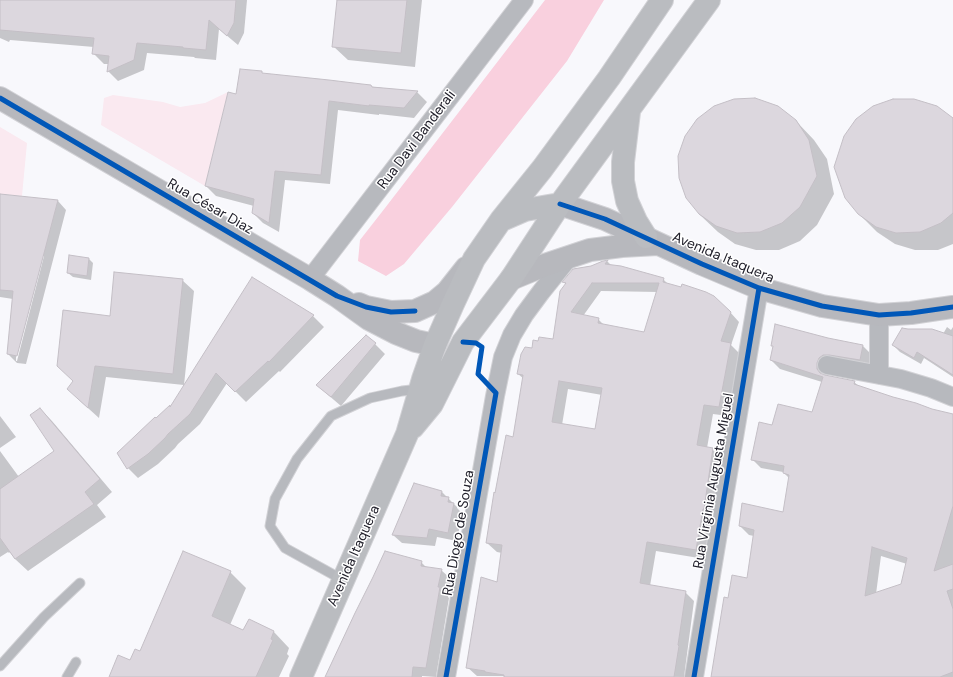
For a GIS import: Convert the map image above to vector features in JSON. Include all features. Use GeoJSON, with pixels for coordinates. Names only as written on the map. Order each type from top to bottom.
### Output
{"type":"FeatureCollection","features":[{"type":"Feature","properties":{"kind":"main road","name":"Avenida Itaquera"},"geometry":{"type":"LineString","coordinates":[[300,677],[407,434],[435,345],[474,259],[501,220],[542,169],[609,78],[662,0]]}},
{"type":"Feature","properties":{"kind":"main road"},"geometry":{"type":"LineString","coordinates":[[511,279],[560,204],[709,0]]}},
{"type":"Feature","properties":{"kind":"main road"},"geometry":{"type":"LineString","coordinates":[[629,110],[623,162],[623,181],[627,201],[636,221],[652,241]]}},
{"type":"Feature","properties":{"kind":"main road"},"geometry":{"type":"LineString","coordinates":[[501,220],[525,210],[560,204]]}},
{"type":"Feature","properties":{"kind":"main road","name":"Avenida Itaquera"},"geometry":{"type":"LineString","coordinates":[[407,434],[432,404],[463,342],[511,279]]}},
{"type":"Feature","properties":{"kind":"main road"},"geometry":{"type":"LineString","coordinates":[[435,345],[452,345],[463,342]]}},
{"type":"Feature","properties":{"kind":"street","name":"Rua Davi Banderali"},"geometry":{"type":"LineString","coordinates":[[310,279],[524,0]]}},
{"type":"Feature","properties":{"kind":"street","name":"Rua César Diaz"},"geometry":{"type":"LineString","coordinates":[[0,98],[310,279],[369,319],[396,333],[416,341],[435,345]]}},
{"type":"Feature","properties":{"kind":"street","name":"Avenida Itaquera"},"geometry":{"type":"LineString","coordinates":[[560,204],[606,219],[759,288],[822,306],[879,315],[911,313],[953,307]]}},
{"type":"Feature","properties":{"kind":"street","name":"Avenida Itaquera"},"geometry":{"type":"LineString","coordinates":[[511,279],[545,265],[590,250],[652,241]]}},
{"type":"Feature","properties":{"kind":"street","name":"Rua Diogo de Souza"},"geometry":{"type":"LineString","coordinates":[[446,677],[503,357],[512,335],[524,315],[570,256]]}},
{"type":"Feature","properties":{"kind":"street","name":"Rua César Diaz"},"geometry":{"type":"LineString","coordinates":[[337,296],[366,307],[391,312],[415,311],[435,302],[447,292],[474,259]]}},
{"type":"Feature","properties":{"kind":"street","name":"Rua Virginia Augusta Miguel"},"geometry":{"type":"LineString","coordinates":[[694,677],[759,288]]}},
{"type":"Feature","properties":{"kind":"street"},"geometry":{"type":"LineString","coordinates":[[879,315],[879,375]]}},
{"type":"Feature","properties":{"kind":"street"},"geometry":{"type":"LineString","coordinates":[[827,365],[901,379],[931,388],[953,397]]}},
{"type":"Feature","properties":{"kind":"lane"},"geometry":{"type":"LineString","coordinates":[[343,580],[285,548],[270,526],[275,499],[297,459],[331,416],[370,398],[402,391],[420,389]]}},
{"type":"Feature","properties":{"kind":"lane"},"geometry":{"type":"LineString","coordinates":[[0,666],[44,617],[80,583]]}},
{"type":"Feature","properties":{"kind":"lane"},"geometry":{"type":"LineString","coordinates":[[68,677],[76,662]]}},
{"type":"Feature","properties":{"kind":"shaded area"},"geometry":{"type":"Polygon","coordinates":[[[545,0],[604,0],[567,61],[452,207],[404,264],[386,276],[358,261],[360,240],[545,0]]]}},
{"type":"Feature","properties":{"kind":"shaded area"},"geometry":{"type":"Polygon","coordinates":[[[228,92],[205,186],[101,125],[104,98],[113,95],[163,102],[180,107],[205,103],[228,92]]]}},
{"type":"Feature","properties":{"kind":"shaded area"},"geometry":{"type":"Polygon","coordinates":[[[0,127],[27,143],[22,196],[0,194],[0,127]]]}},
{"type":"Feature","properties":{"kind":"building"},"geometry":{"type":"Polygon","coordinates":[[[0,0],[236,0],[234,23],[227,36],[209,20],[206,50],[137,43],[134,60],[107,72],[109,56],[92,54],[94,38],[0,30],[0,0]]]}},
{"type":"Feature","properties":{"kind":"building"},"geometry":{"type":"Polygon","coordinates":[[[337,0],[407,0],[401,53],[332,47],[337,0]]]}},
{"type":"Feature","properties":{"kind":"building"},"geometry":{"type":"Polygon","coordinates":[[[240,69],[262,71],[262,73],[371,85],[372,87],[418,91],[404,108],[369,106],[329,101],[321,175],[275,171],[269,223],[252,213],[254,199],[205,186],[228,92],[236,94],[240,69]]]}},
{"type":"Feature","properties":{"kind":"building"},"geometry":{"type":"Polygon","coordinates":[[[755,98],[778,106],[796,120],[809,140],[817,176],[800,207],[782,223],[760,232],[737,233],[716,226],[699,214],[686,198],[679,178],[678,156],[685,136],[697,119],[714,106],[734,99],[755,98]]]}},
{"type":"Feature","properties":{"kind":"building"},"geometry":{"type":"Polygon","coordinates":[[[893,99],[914,99],[937,106],[953,118],[953,213],[941,223],[920,232],[896,233],[876,227],[858,214],[845,198],[834,167],[844,136],[856,119],[873,106],[893,99]]]}},
{"type":"Feature","properties":{"kind":"building"},"geometry":{"type":"Polygon","coordinates":[[[0,194],[58,200],[17,356],[7,354],[13,291],[0,290],[0,194]]]}},
{"type":"Feature","properties":{"kind":"building"},"geometry":{"type":"Polygon","coordinates":[[[69,255],[89,258],[87,276],[67,273],[69,255]]]}},
{"type":"Feature","properties":{"kind":"building"},"geometry":{"type":"Polygon","coordinates":[[[608,260],[605,264],[621,266],[664,278],[663,282],[681,287],[682,284],[706,292],[714,296],[731,312],[721,341],[731,343],[719,407],[704,405],[697,445],[713,448],[696,550],[647,542],[640,583],[686,591],[674,677],[504,677],[504,675],[466,668],[481,577],[497,582],[502,545],[486,543],[494,492],[495,493],[506,435],[513,437],[523,375],[517,374],[521,354],[525,347],[532,348],[533,340],[538,341],[539,337],[553,339],[560,291],[566,283],[562,282],[573,269],[591,266],[608,260]],[[592,283],[571,312],[599,318],[598,323],[644,332],[659,283],[592,283]],[[559,381],[552,422],[595,429],[602,388],[559,381]]]}},
{"type":"Feature","properties":{"kind":"building"},"geometry":{"type":"Polygon","coordinates":[[[114,272],[183,279],[173,374],[95,366],[88,408],[67,389],[73,381],[57,366],[63,310],[110,316],[114,272]]]}},
{"type":"Feature","properties":{"kind":"building"},"geometry":{"type":"Polygon","coordinates":[[[252,277],[314,315],[269,362],[268,361],[235,392],[216,373],[190,414],[148,454],[127,469],[117,453],[155,417],[156,418],[170,405],[170,407],[252,277]]]}},
{"type":"Feature","properties":{"kind":"building"},"geometry":{"type":"Polygon","coordinates":[[[775,324],[828,338],[863,345],[860,360],[823,355],[819,358],[817,369],[820,373],[825,375],[855,381],[854,384],[932,409],[953,414],[953,506],[934,571],[953,564],[953,589],[947,591],[953,609],[953,672],[940,677],[711,677],[724,597],[728,598],[732,575],[747,578],[754,530],[739,526],[742,503],[783,512],[789,475],[783,473],[784,466],[751,460],[759,422],[772,425],[778,404],[812,412],[823,377],[770,360],[773,346],[771,346],[775,324]],[[872,547],[865,596],[901,584],[907,558],[872,547]]]}},
{"type":"Feature","properties":{"kind":"building"},"geometry":{"type":"Polygon","coordinates":[[[902,328],[932,329],[953,336],[953,375],[917,352],[914,358],[892,345],[902,328]]]}},
{"type":"Feature","properties":{"kind":"building"},"geometry":{"type":"Polygon","coordinates":[[[366,335],[376,343],[331,397],[316,385],[366,335]]]}},
{"type":"Feature","properties":{"kind":"building"},"geometry":{"type":"Polygon","coordinates":[[[40,408],[100,479],[85,492],[94,504],[15,559],[0,538],[0,489],[54,451],[30,415],[40,408]]]}},
{"type":"Feature","properties":{"kind":"building"},"geometry":{"type":"Polygon","coordinates":[[[414,483],[442,491],[441,496],[449,497],[448,502],[454,503],[448,533],[429,529],[427,538],[392,535],[414,483]]]}},
{"type":"Feature","properties":{"kind":"building"},"geometry":{"type":"Polygon","coordinates":[[[183,551],[231,571],[212,616],[243,630],[249,619],[274,631],[271,639],[273,640],[256,677],[109,677],[118,655],[130,660],[135,649],[140,651],[183,551]]]}},
{"type":"Feature","properties":{"kind":"building"},"geometry":{"type":"Polygon","coordinates":[[[385,551],[422,561],[421,566],[442,569],[426,668],[413,667],[412,677],[325,677],[355,613],[385,551]]]}},
{"type":"Feature","properties":{"kind":"cycle path"},"geometry":{"type":"LineString","coordinates":[[0,98],[337,296],[366,307],[391,312],[415,311]]}},
{"type":"Feature","properties":{"kind":"cycle path"},"geometry":{"type":"LineString","coordinates":[[560,204],[605,219],[702,264],[759,288],[822,306],[879,315],[911,313],[953,307]]}},
{"type":"Feature","properties":{"kind":"cycle path"},"geometry":{"type":"LineString","coordinates":[[694,677],[759,288]]}},
{"type":"Feature","properties":{"kind":"cycle path"},"geometry":{"type":"LineString","coordinates":[[446,677],[496,393],[478,374],[482,347],[476,343],[463,342]]}}]}
